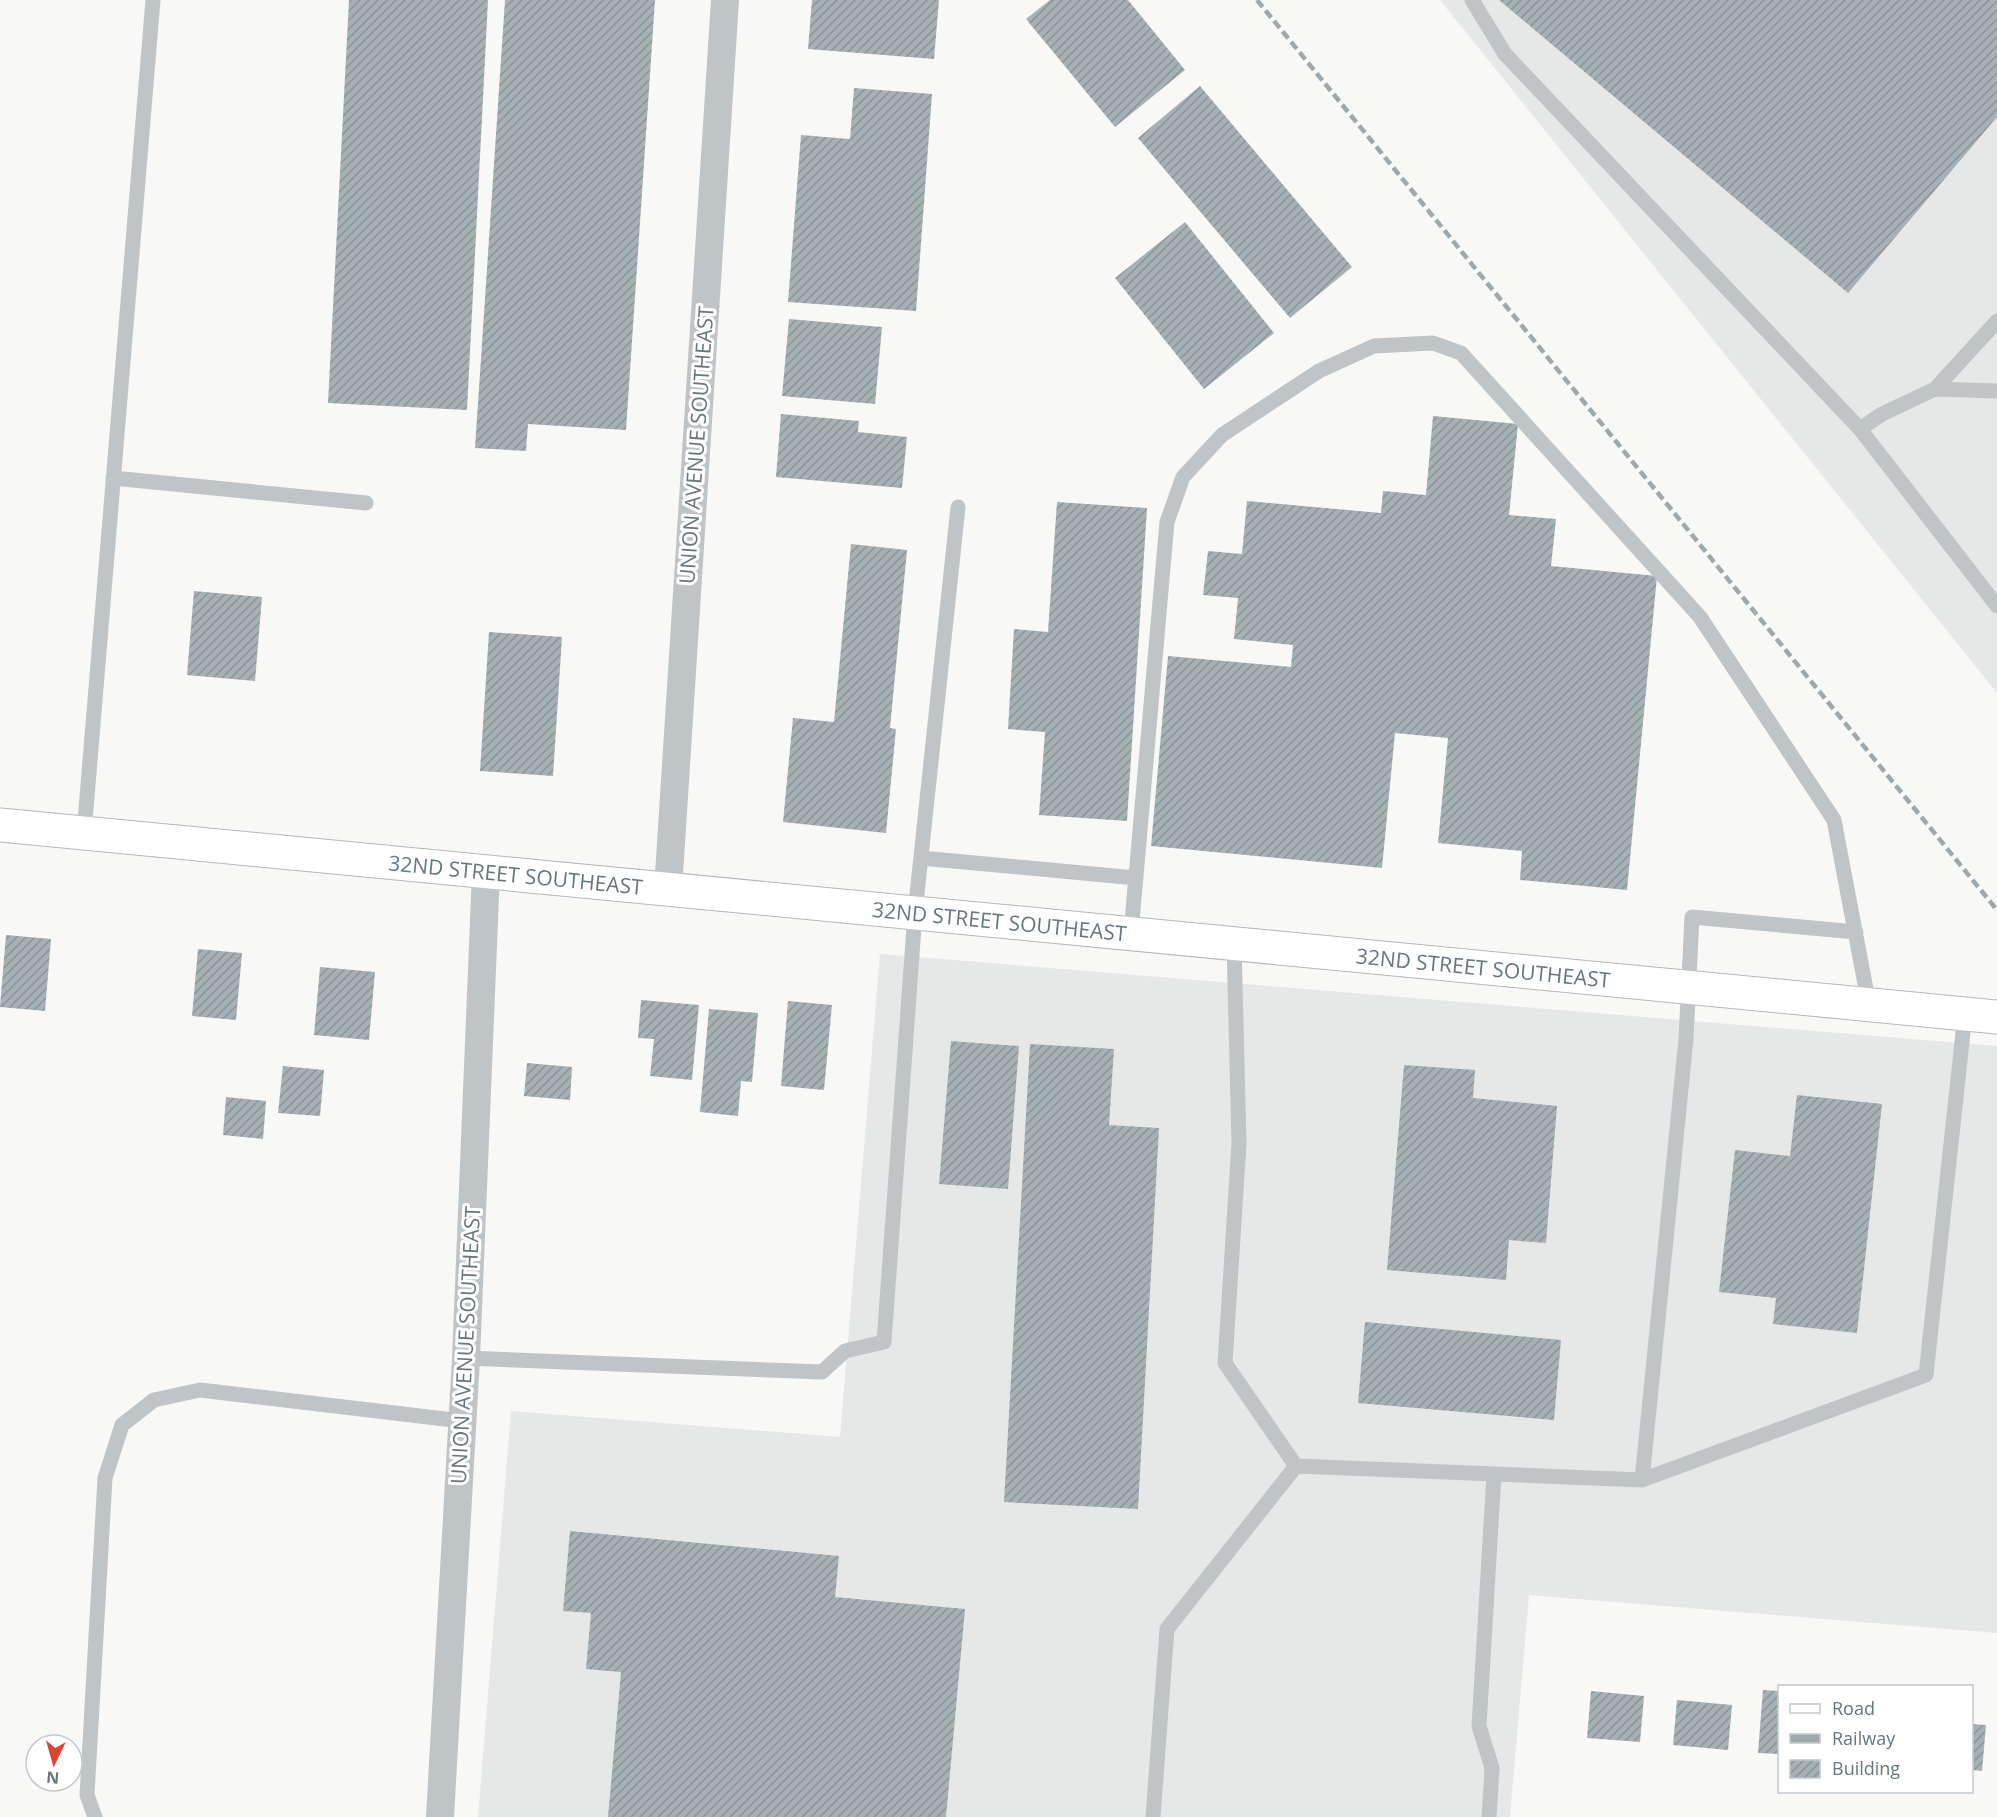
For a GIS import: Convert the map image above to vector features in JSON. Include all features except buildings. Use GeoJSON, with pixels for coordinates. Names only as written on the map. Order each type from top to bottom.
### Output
{"type":"FeatureCollection","features":[{"type":"Feature","properties":{"kind":"street","name":"UNION AVENUE SOUTHEAST"},"geometry":{"type":"LineString","coordinates":[[668,890],[725,0]]}},
{"type":"Feature","properties":{"kind":"street","name":"32ND STREET SOUTHEAST"},"geometry":{"type":"LineString","coordinates":[[0,825],[1997,1017]]}},
{"type":"Feature","properties":{"kind":"street","name":"UNION AVENUE SOUTHEAST"},"geometry":{"type":"LineString","coordinates":[[441,1817],[466,1358],[486,872]]}},
{"type":"Feature","properties":{"kind":"lane"},"geometry":{"type":"LineString","coordinates":[[84,833],[153,0]]}},
{"type":"Feature","properties":{"kind":"lane"},"geometry":{"type":"LineString","coordinates":[[1472,0],[1505,54],[1860,429],[1997,606]]}},
{"type":"Feature","properties":{"kind":"lane"},"geometry":{"type":"LineString","coordinates":[[1860,429],[1882,414],[1935,389],[1997,321]]}},
{"type":"Feature","properties":{"kind":"lane"},"geometry":{"type":"LineString","coordinates":[[1131,933],[1167,522],[1183,477],[1222,435],[1318,371],[1374,346],[1434,343],[1461,353],[1700,617],[1834,820],[1869,1005]]}},
{"type":"Feature","properties":{"kind":"lane"},"geometry":{"type":"LineString","coordinates":[[1935,389],[1997,391]]}},
{"type":"Feature","properties":{"kind":"lane"},"geometry":{"type":"LineString","coordinates":[[113,478],[366,503]]}},
{"type":"Feature","properties":{"kind":"lane"},"geometry":{"type":"LineString","coordinates":[[466,1358],[822,1372],[845,1351],[884,1342],[915,913],[958,507]]}},
{"type":"Feature","properties":{"kind":"lane"},"geometry":{"type":"LineString","coordinates":[[921,858],[1136,878]]}},
{"type":"Feature","properties":{"kind":"lane"},"geometry":{"type":"LineString","coordinates":[[1642,1480],[1690,988],[1692,917],[1856,932]]}},
{"type":"Feature","properties":{"kind":"lane"},"geometry":{"type":"LineString","coordinates":[[1234,942],[1239,1144],[1225,1363],[1296,1466]]}},
{"type":"Feature","properties":{"kind":"lane"},"geometry":{"type":"LineString","coordinates":[[1296,1466],[1642,1480],[1926,1375],[1965,1014]]}},
{"type":"Feature","properties":{"kind":"lane"},"geometry":{"type":"LineString","coordinates":[[95,1817],[87,1795],[105,1478],[122,1425],[154,1400],[200,1390],[462,1421]]}},
{"type":"Feature","properties":{"kind":"lane"},"geometry":{"type":"LineString","coordinates":[[1153,1817],[1167,1629],[1296,1466]]}},
{"type":"Feature","properties":{"kind":"lane"},"geometry":{"type":"LineString","coordinates":[[1489,1817],[1492,1768],[1479,1726],[1494,1474]]}},
{"type":"Feature","properties":{"kind":"shaded area"},"geometry":{"type":"Polygon","coordinates":[[[1440,0],[1997,0],[1997,693],[1440,0]]]}},
{"type":"Feature","properties":{"kind":"shaded area"},"geometry":{"type":"Polygon","coordinates":[[[880,954],[1997,1046],[1997,1633],[1529,1595],[1510,1817],[478,1817],[511,1411],[840,1437],[880,954]]]}},
{"type":"Feature","properties":{"kind":"railway"},"geometry":{"type":"LineString","coordinates":[[1257,0],[1997,910]]}}]}
